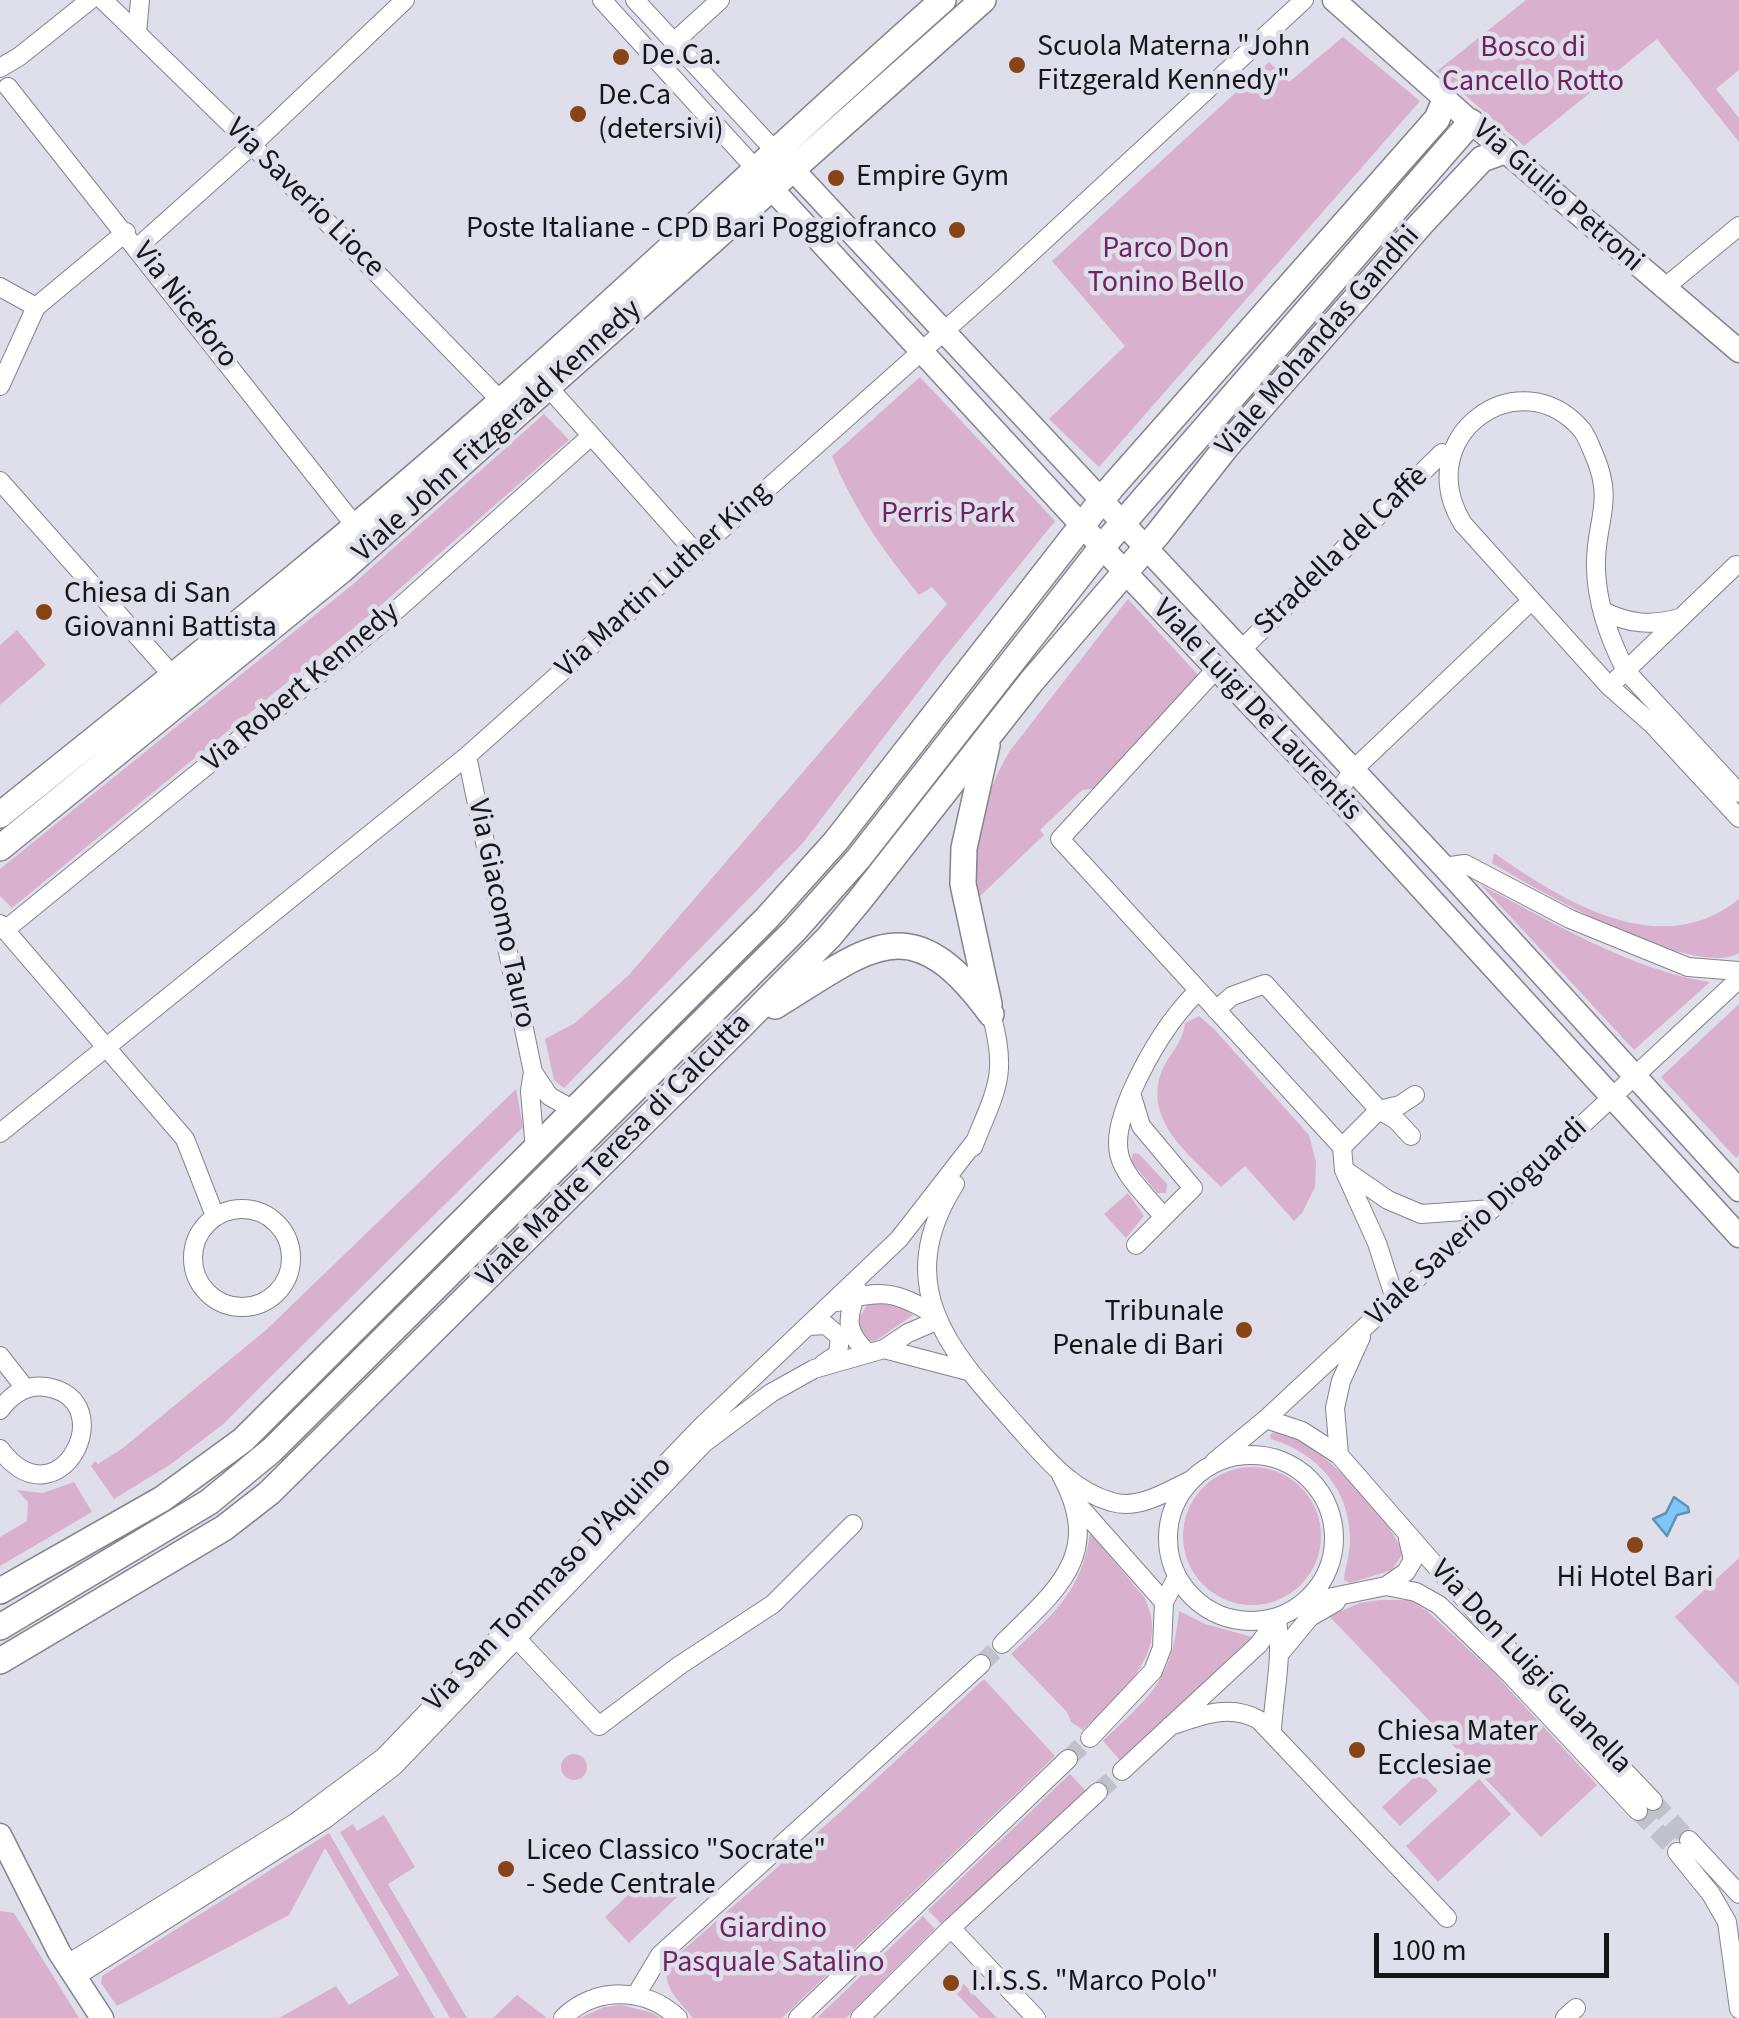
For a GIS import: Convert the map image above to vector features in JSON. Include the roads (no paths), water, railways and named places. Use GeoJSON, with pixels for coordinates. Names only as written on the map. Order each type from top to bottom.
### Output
{"type":"FeatureCollection","features":[{"type":"Feature","properties":{"kind":"main road","name":"Viale John Fitzgerald Kennedy"},"geometry":{"type":"LineString","coordinates":[[0,815],[342,570],[764,159],[943,0]]}},
{"type":"Feature","properties":{"kind":"main road","name":"Viale John Fitzgerald Kennedy"},"geometry":{"type":"LineString","coordinates":[[0,848],[501,401],[541,380],[771,188],[982,0]]}},
{"type":"Feature","properties":{"kind":"main road","name":"Viale Mohandas Gandhi"},"geometry":{"type":"LineString","coordinates":[[1102,500],[1437,119],[1445,100]]}},
{"type":"Feature","properties":{"kind":"main road","name":"Viale Mohandas Gandhi"},"geometry":{"type":"LineString","coordinates":[[1123,524],[1470,122]]}},
{"type":"Feature","properties":{"kind":"main road","name":"Viale Mohandas Gandhi"},"geometry":{"type":"LineString","coordinates":[[1144,546],[1226,446],[1421,224],[1482,158],[1504,150]]}},
{"type":"Feature","properties":{"kind":"main road"},"geometry":{"type":"LineString","coordinates":[[1380,228],[1421,224]]}},
{"type":"Feature","properties":{"kind":"main road"},"geometry":{"type":"LineString","coordinates":[[1216,374],[1225,405]]}},
{"type":"Feature","properties":{"kind":"main road","name":"Viale Madre Teresa di Calcutta"},"geometry":{"type":"LineString","coordinates":[[0,1591],[162,1499],[243,1440],[798,886],[1102,500]]}},
{"type":"Feature","properties":{"kind":"main road","name":"Viale Madre Teresa di Calcutta"},"geometry":{"type":"LineString","coordinates":[[0,1627],[209,1502],[272,1450],[794,931],[858,860],[1123,524]]}},
{"type":"Feature","properties":{"kind":"main road","name":"Viale Madre Teresa di Calcutta"},"geometry":{"type":"LineString","coordinates":[[0,1661],[224,1528],[269,1493],[829,937],[1144,546]]}},
{"type":"Feature","properties":{"kind":"main road"},"geometry":{"type":"LineString","coordinates":[[1019,653],[1031,682]]}},
{"type":"Feature","properties":{"kind":"main road"},"geometry":{"type":"LineString","coordinates":[[990,735],[964,848],[963,884],[992,1014]]}},
{"type":"Feature","properties":{"kind":"main road"},"geometry":{"type":"LineString","coordinates":[[740,1027],[838,964],[860,954],[898,946],[915,948],[945,961],[968,982],[992,1014]]}},
{"type":"Feature","properties":{"kind":"main road"},"geometry":{"type":"LineString","coordinates":[[53,1596],[64,1553]]}},
{"type":"Feature","properties":{"kind":"street"},"geometry":{"type":"LineString","coordinates":[[0,68],[90,0]]}},
{"type":"Feature","properties":{"kind":"street","name":"Via Saverio Lioce"},"geometry":{"type":"LineString","coordinates":[[103,0],[252,145],[501,401]]}},
{"type":"Feature","properties":{"kind":"street"},"geometry":{"type":"LineString","coordinates":[[137,33],[140,0]]}},
{"type":"Feature","properties":{"kind":"street"},"geometry":{"type":"LineString","coordinates":[[138,247],[405,0]]}},
{"type":"Feature","properties":{"kind":"street"},"geometry":{"type":"LineString","coordinates":[[602,0],[764,159]]}},
{"type":"Feature","properties":{"kind":"street"},"geometry":{"type":"LineString","coordinates":[[636,0],[674,42],[764,159],[771,188]]}},
{"type":"Feature","properties":{"kind":"street"},"geometry":{"type":"LineString","coordinates":[[674,42],[720,0]]}},
{"type":"Feature","properties":{"kind":"street","name":"Via Martin Luther King"},"geometry":{"type":"LineString","coordinates":[[0,1133],[467,756],[945,330],[1304,0]]}},
{"type":"Feature","properties":{"kind":"street","name":"Via Giulio Petroni"},"geometry":{"type":"LineString","coordinates":[[1334,0],[1470,122],[1739,351]]}},
{"type":"Feature","properties":{"kind":"street","name":"Via Niceforo"},"geometry":{"type":"LineString","coordinates":[[8,86],[356,527]]}},
{"type":"Feature","properties":{"kind":"street","name":"Viale Luigi De Laurentis"},"geometry":{"type":"LineString","coordinates":[[764,159],[794,168],[1739,1190]]}},
{"type":"Feature","properties":{"kind":"street","name":"Viale Luigi De Laurentis"},"geometry":{"type":"LineString","coordinates":[[771,188],[1336,795],[1739,1236]]}},
{"type":"Feature","properties":{"kind":"street"},"geometry":{"type":"LineString","coordinates":[[1663,288],[1739,226]]}},
{"type":"Feature","properties":{"kind":"street"},"geometry":{"type":"LineString","coordinates":[[0,386],[36,307],[126,232]]}},
{"type":"Feature","properties":{"kind":"street"},"geometry":{"type":"LineString","coordinates":[[0,287],[36,307]]}},
{"type":"Feature","properties":{"kind":"street"},"geometry":{"type":"LineString","coordinates":[[541,380],[696,553]]}},
{"type":"Feature","properties":{"kind":"street","name":"Stradella del Caffè"},"geometry":{"type":"LineString","coordinates":[[1626,671],[1603,611],[1596,568],[1606,495],[1582,431],[1553,408],[1534,401],[1493,408],[1461,434],[1446,470],[1448,493],[1463,524],[1610,686],[1652,724],[1739,818]]}},
{"type":"Feature","properties":{"kind":"street","name":"Via Robert Kennedy"},"geometry":{"type":"LineString","coordinates":[[215,1216],[184,1138],[2,927],[382,623],[591,436]]}},
{"type":"Feature","properties":{"kind":"street","name":"Stradella del Caffè"},"geometry":{"type":"LineString","coordinates":[[1242,650],[1442,453]]}},
{"type":"Feature","properties":{"kind":"street"},"geometry":{"type":"LineString","coordinates":[[0,481],[182,685]]}},
{"type":"Feature","properties":{"kind":"street"},"geometry":{"type":"LineString","coordinates":[[1610,686],[1736,564]]}},
{"type":"Feature","properties":{"kind":"street"},"geometry":{"type":"LineString","coordinates":[[1336,795],[1353,770],[1532,601]]}},
{"type":"Feature","properties":{"kind":"street"},"geometry":{"type":"LineString","coordinates":[[1603,611],[1627,622],[1646,624],[1680,618]]}},
{"type":"Feature","properties":{"kind":"street"},"geometry":{"type":"LineString","coordinates":[[1216,668],[1060,839],[1342,1148],[1344,1170],[1396,1299]]}},
{"type":"Feature","properties":{"kind":"street"},"geometry":{"type":"LineString","coordinates":[[1626,671],[1739,793]]}},
{"type":"Feature","properties":{"kind":"street","name":"Via Giacomo Tauro"},"geometry":{"type":"LineString","coordinates":[[467,756],[533,1072],[530,1092],[535,1150]]}},
{"type":"Feature","properties":{"kind":"street"},"geometry":{"type":"LineString","coordinates":[[1420,888],[1444,867],[1465,864],[1570,919],[1659,956],[1688,967],[1739,975]]}},
{"type":"Feature","properties":{"kind":"street","name":"Viale Saverio Dioguardi"},"geometry":{"type":"LineString","coordinates":[[1214,1462],[1396,1299],[1739,975]]}},
{"type":"Feature","properties":{"kind":"street"},"geometry":{"type":"LineString","coordinates":[[1216,1010],[1232,996],[1264,984],[1379,1110],[1411,1136]]}},
{"type":"Feature","properties":{"kind":"street"},"geometry":{"type":"LineString","coordinates":[[1163,1216],[1124,1170],[1117,1155],[1117,1132],[1131,1093],[1157,1042],[1174,1015],[1198,991]]}},
{"type":"Feature","properties":{"kind":"street"},"geometry":{"type":"LineString","coordinates":[[992,1014],[1000,1072],[993,1104],[962,1173],[936,1218],[930,1240],[929,1275],[936,1318],[968,1371],[1164,1602]]}},
{"type":"Feature","properties":{"kind":"street","name":"Via Giacomo Tauro"},"geometry":{"type":"LineString","coordinates":[[533,1072],[549,1096],[574,1110]]}},
{"type":"Feature","properties":{"kind":"street"},"geometry":{"type":"LineString","coordinates":[[1131,1093],[1141,1126],[1194,1188],[1136,1245]]}},
{"type":"Feature","properties":{"kind":"street"},"geometry":{"type":"LineString","coordinates":[[1342,1148],[1379,1110],[1400,1105],[1415,1095]]}},
{"type":"Feature","properties":{"kind":"street","name":"Via San Tommaso D'Aquino"},"geometry":{"type":"LineString","coordinates":[[111,1946],[308,1814],[384,1757],[702,1426],[836,1302],[918,1218],[976,1140]]}},
{"type":"Feature","properties":{"kind":"street"},"geometry":{"type":"LineString","coordinates":[[1117,1155],[1126,1144],[1139,1141],[1154,1145]]}},
{"type":"Feature","properties":{"kind":"street"},"geometry":{"type":"LineString","coordinates":[[1344,1170],[1388,1200],[1421,1214],[1493,1209]]}},
{"type":"Feature","properties":{"kind":"street"},"geometry":{"type":"LineString","coordinates":[[247,1208],[260,1211],[281,1227],[290,1246],[291,1264],[272,1298],[256,1306],[228,1306],[210,1296],[195,1276],[193,1248],[199,1232],[215,1216],[247,1208]]}},
{"type":"Feature","properties":{"kind":"street"},"geometry":{"type":"LineString","coordinates":[[869,1269],[855,1297],[848,1324],[853,1340],[876,1351],[968,1371]]}},
{"type":"Feature","properties":{"kind":"street"},"geometry":{"type":"LineString","coordinates":[[836,1302],[890,1294],[907,1297],[936,1318]]}},
{"type":"Feature","properties":{"kind":"street","name":"Via San Tommaso D'Aquino"},"geometry":{"type":"LineString","coordinates":[[70,1971],[324,1820],[362,1792],[406,1754],[704,1443],[759,1402],[814,1369],[876,1351],[936,1318]]}},
{"type":"Feature","properties":{"kind":"street"},"geometry":{"type":"LineString","coordinates":[[1339,1455],[1335,1408],[1341,1381],[1369,1324]]}},
{"type":"Feature","properties":{"kind":"street"},"geometry":{"type":"LineString","coordinates":[[809,1326],[826,1325],[840,1337],[838,1354],[814,1369]]}},
{"type":"Feature","properties":{"kind":"street"},"geometry":{"type":"LineString","coordinates":[[0,1356],[25,1388]]}},
{"type":"Feature","properties":{"kind":"street"},"geometry":{"type":"LineString","coordinates":[[0,1410],[25,1388],[51,1388],[69,1398],[80,1416],[81,1444],[67,1464],[42,1474],[22,1471],[0,1450]]}},
{"type":"Feature","properties":{"kind":"street","name":"Via Don Luigi Guanella"},"geometry":{"type":"LineString","coordinates":[[1266,1419],[1302,1431],[1339,1455],[1645,1806],[1457,1620],[1416,1592],[1386,1586],[1303,1603]]}},
{"type":"Feature","properties":{"kind":"street"},"geometry":{"type":"LineString","coordinates":[[1060,1475],[1112,1502],[1136,1503],[1191,1480],[1214,1462],[1242,1456],[1272,1458],[1295,1468],[1318,1488],[1334,1526],[1332,1564],[1303,1603],[1277,1620],[1258,1645],[1122,1771]]}},
{"type":"Feature","properties":{"kind":"street"},"geometry":{"type":"LineString","coordinates":[[1191,1480],[1173,1513],[1169,1532],[1170,1556],[1177,1577],[1198,1602],[1228,1618],[1277,1620]]}},
{"type":"Feature","properties":{"kind":"street"},"geometry":{"type":"LineString","coordinates":[[1002,1644],[1041,1606],[1068,1569],[1080,1526],[1076,1502]]}},
{"type":"Feature","properties":{"kind":"street"},"geometry":{"type":"LineString","coordinates":[[1091,1519],[1112,1502]]}},
{"type":"Feature","properties":{"kind":"street"},"geometry":{"type":"LineString","coordinates":[[517,1639],[599,1726],[773,1604],[853,1524]]}},
{"type":"Feature","properties":{"kind":"street","name":"Via Don Luigi Guanella"},"geometry":{"type":"LineString","coordinates":[[1386,1586],[1406,1572],[1413,1560],[1408,1536]]}},
{"type":"Feature","properties":{"kind":"street"},"geometry":{"type":"LineString","coordinates":[[1090,1738],[1152,1672],[1162,1648],[1164,1602],[1177,1577]]}},
{"type":"Feature","properties":{"kind":"street"},"geometry":{"type":"LineString","coordinates":[[1272,1730],[1276,1670],[1282,1652],[1310,1617],[1360,1590]]}},
{"type":"Feature","properties":{"kind":"street"},"geometry":{"type":"LineString","coordinates":[[1277,1620],[1282,1652]]}},
{"type":"Feature","properties":{"kind":"street"},"geometry":{"type":"LineString","coordinates":[[636,1996],[660,1955],[980,1664]]}},
{"type":"Feature","properties":{"kind":"street"},"geometry":{"type":"LineString","coordinates":[[1170,1726],[1221,1711],[1245,1712],[1272,1730],[1447,1918]]}},
{"type":"Feature","properties":{"kind":"street"},"geometry":{"type":"LineString","coordinates":[[798,2018],[1068,1759]]}},
{"type":"Feature","properties":{"kind":"street"},"geometry":{"type":"LineString","coordinates":[[860,2018],[1098,1792]]}},
{"type":"Feature","properties":{"kind":"street"},"geometry":{"type":"LineString","coordinates":[[0,1834],[8,1873],[102,2018]]}},
{"type":"Feature","properties":{"kind":"street"},"geometry":{"type":"LineString","coordinates":[[1739,1894],[1683,1846],[1733,1925],[1739,2009]]}},
{"type":"Feature","properties":{"kind":"street"},"geometry":{"type":"LineString","coordinates":[[951,1928],[1036,2018]]}},
{"type":"Feature","properties":{"kind":"street"},"geometry":{"type":"LineString","coordinates":[[563,2018],[599,1996],[636,1996],[662,2005],[678,2018]]}},
{"type":"Feature","properties":{"kind":"water"},"geometry":{"type":"Polygon","coordinates":[[[1674,1497],[1689,1512],[1677,1515],[1667,1536],[1653,1519],[1666,1513],[1674,1497]]]}},
{"type":"Feature","properties":{"kind":"tunnel"},"geometry":{"type":"LineString","coordinates":[[981,1664],[1002,1644]]}},
{"type":"Feature","properties":{"kind":"tunnel"},"geometry":{"type":"LineString","coordinates":[[1068,1759],[1090,1738]]}},
{"type":"Feature","properties":{"kind":"tunnel"},"geometry":{"type":"LineString","coordinates":[[1098,1792],[1122,1771]]}},
{"type":"Feature","properties":{"kind":"tunnel"},"geometry":{"type":"LineString","coordinates":[[1653,1801],[1689,1840]]}},
{"type":"Feature","properties":{"kind":"tunnel"},"geometry":{"type":"LineString","coordinates":[[1638,1811],[1677,1852]]}},
{"type":"Feature","properties":{"kind":"place","name":"De.Ca."},"geometry":{"type":"Point","coordinates":[621,57]}},
{"type":"Feature","properties":{"kind":"place","name":"Scuola Materna \"John Fitzgerald Kennedy\""},"geometry":{"type":"Point","coordinates":[1017,65]}},
{"type":"Feature","properties":{"kind":"place","name":"De.Ca (detersivi)"},"geometry":{"type":"Point","coordinates":[578,114]}},
{"type":"Feature","properties":{"kind":"place","name":"Empire Gym"},"geometry":{"type":"Point","coordinates":[836,178]}},
{"type":"Feature","properties":{"kind":"place","name":"Poste Italiane - CPD Bari Poggiofranco"},"geometry":{"type":"Point","coordinates":[957,230]}},
{"type":"Feature","properties":{"kind":"place","name":"Chiesa di San Giovanni Battista"},"geometry":{"type":"Point","coordinates":[44,612]}},
{"type":"Feature","properties":{"kind":"place","name":"Tribunale Penale di Bari"},"geometry":{"type":"Point","coordinates":[1244,1330]}},
{"type":"Feature","properties":{"kind":"place","name":"Hi Hotel Bari"},"geometry":{"type":"Point","coordinates":[1635,1545]}},
{"type":"Feature","properties":{"kind":"place","name":"Chiesa Mater Ecclesiae"},"geometry":{"type":"Point","coordinates":[1357,1750]}},
{"type":"Feature","properties":{"kind":"place","name":"Liceo Classico \"Socrate\" - Sede Centrale"},"geometry":{"type":"Point","coordinates":[506,1869]}},
{"type":"Feature","properties":{"kind":"place","name":"I.I.S.S. \"Marco Polo\""},"geometry":{"type":"Point","coordinates":[951,1983]}},
{"type":"Feature","properties":{"kind":"park label","name":"Bosco di Cancello Rotto"},"geometry":{"type":"Point","coordinates":[1533,66]}},
{"type":"Feature","properties":{"kind":"park label","name":"Parco Don Tonino Bello"},"geometry":{"type":"Point","coordinates":[1166,267]}},
{"type":"Feature","properties":{"kind":"park label","name":"Perris Park"},"geometry":{"type":"Point","coordinates":[948,515]}},
{"type":"Feature","properties":{"kind":"park label","name":"Giardino Pasquale Satalino"},"geometry":{"type":"Point","coordinates":[773,1947]}}]}
